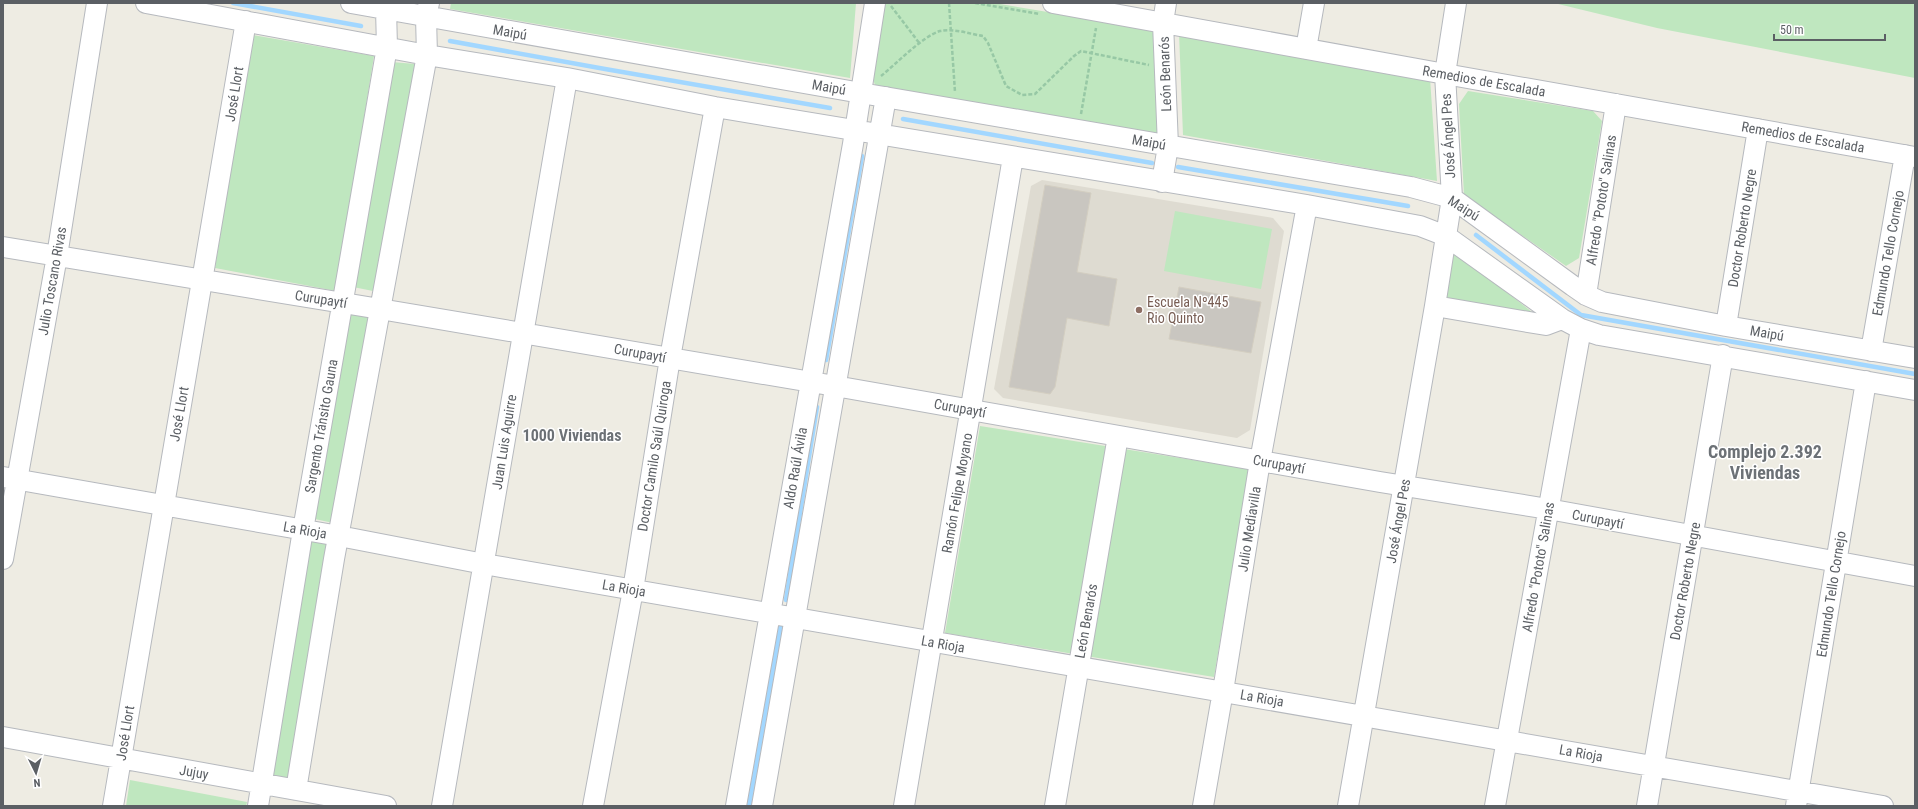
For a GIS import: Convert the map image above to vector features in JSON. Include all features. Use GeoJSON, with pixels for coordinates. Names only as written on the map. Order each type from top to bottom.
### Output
{"type":"FeatureCollection","features":[{"type":"Feature","properties":{"kind":"street","name":"Julio Toscano Rivas"},"geometry":{"type":"LineString","coordinates":[[3,559],[10,478],[57,256],[97,3]]}},
{"type":"Feature","properties":{"kind":"street"},"geometry":{"type":"LineString","coordinates":[[146,3],[427,55],[567,78],[716,107],[1307,205],[1420,226],[1446,236],[1562,319],[1581,329],[1599,335],[1723,355],[1915,390]]}},
{"type":"Feature","properties":{"kind":"street","name":"Maipú"},"geometry":{"type":"LineString","coordinates":[[351,3],[427,10],[861,93],[1411,187],[1452,198],[1586,295],[1616,306],[1915,358]]}},
{"type":"Feature","properties":{"kind":"street"},"geometry":{"type":"LineString","coordinates":[[861,93],[875,3]]}},
{"type":"Feature","properties":{"kind":"street","name":"Remedios de Escalada"},"geometry":{"type":"LineString","coordinates":[[1053,3],[1910,156]]}},
{"type":"Feature","properties":{"kind":"street","name":"León Benarós"},"geometry":{"type":"LineString","coordinates":[[1162,182],[1168,146],[1163,23],[1166,3]]}},
{"type":"Feature","properties":{"kind":"street"},"geometry":{"type":"LineString","coordinates":[[1306,49],[1314,3]]}},
{"type":"Feature","properties":{"kind":"street","name":"José Ángel Pes"},"geometry":{"type":"LineString","coordinates":[[1348,806],[1435,306],[1452,198],[1445,74],[1456,3]]}},
{"type":"Feature","properties":{"kind":"street","name":"Sargento Tránsito Gauna"},"geometry":{"type":"LineString","coordinates":[[258,806],[303,530],[387,47],[381,6]]}},
{"type":"Feature","properties":{"kind":"street"},"geometry":{"type":"LineString","coordinates":[[296,790],[338,536],[427,55],[427,10]]}},
{"type":"Feature","properties":{"kind":"street","name":"José Llort"},"geometry":{"type":"LineString","coordinates":[[113,806],[246,21]]}},
{"type":"Feature","properties":{"kind":"street","name":"Juan Luis Aguirre"},"geometry":{"type":"LineString","coordinates":[[442,806],[567,78]]}},
{"type":"Feature","properties":{"kind":"street","name":"Aldo Raúl Ávila"},"geometry":{"type":"LineString","coordinates":[[736,806],[861,93]]}},
{"type":"Feature","properties":{"kind":"street","name":"Aldo Raúl Ávila"},"geometry":{"type":"LineString","coordinates":[[762,806],[886,97]]}},
{"type":"Feature","properties":{"kind":"street","name":"Alfredo \"Pototo\" Salinas"},"geometry":{"type":"LineString","coordinates":[[1586,295],[1616,104]]}},
{"type":"Feature","properties":{"kind":"street","name":"Doctor Camilo Saúl Quiroga"},"geometry":{"type":"LineString","coordinates":[[593,806],[632,590],[670,358],[716,107]]}},
{"type":"Feature","properties":{"kind":"street","name":"Doctor Roberto Negre"},"geometry":{"type":"LineString","coordinates":[[1726,326],[1758,129]]}},
{"type":"Feature","properties":{"kind":"street","name":"Edmundo Tello Cornejo"},"geometry":{"type":"LineString","coordinates":[[1871,351],[1910,156]]}},
{"type":"Feature","properties":{"kind":"street","name":"Ramón Felipe Moyano"},"geometry":{"type":"LineString","coordinates":[[904,806],[1013,157]]}},
{"type":"Feature","properties":{"kind":"street","name":"Julio Mediavilla"},"geometry":{"type":"LineString","coordinates":[[1203,806],[1260,461],[1307,205]]}},
{"type":"Feature","properties":{"kind":"street","name":"Curupaytí"},"geometry":{"type":"LineString","coordinates":[[3,247],[380,308],[835,386],[1404,486],[1548,509],[1915,576]]}},
{"type":"Feature","properties":{"kind":"street"},"geometry":{"type":"LineString","coordinates":[[1435,306],[1546,325],[1562,319]]}},
{"type":"Feature","properties":{"kind":"street","name":"Alfredo \"Pototo\" Salinas"},"geometry":{"type":"LineString","coordinates":[[1495,806],[1581,329]]}},
{"type":"Feature","properties":{"kind":"street","name":"Doctor Roberto Negre"},"geometry":{"type":"LineString","coordinates":[[1647,806],[1723,355]]}},
{"type":"Feature","properties":{"kind":"street","name":"Edmundo Tello Cornejo"},"geometry":{"type":"LineString","coordinates":[[1797,799],[1866,381]]}},
{"type":"Feature","properties":{"kind":"street","name":"León Benarós"},"geometry":{"type":"LineString","coordinates":[[1054,806],[1118,436]]}},
{"type":"Feature","properties":{"kind":"street","name":"La Rioja"},"geometry":{"type":"LineString","coordinates":[[10,478],[632,590],[771,612],[796,618],[931,642],[1364,715],[1654,766],[1797,799],[1883,806]]}},
{"type":"Feature","properties":{"kind":"street","name":"Jujuy"},"geometry":{"type":"LineString","coordinates":[[3,737],[386,806]]}},
{"type":"Feature","properties":{"kind":"path"},"geometry":{"type":"LineString","coordinates":[[889,3],[920,44]]}},
{"type":"Feature","properties":{"kind":"path"},"geometry":{"type":"LineString","coordinates":[[949,3],[955,98]]}},
{"type":"Feature","properties":{"kind":"path"},"geometry":{"type":"LineString","coordinates":[[1080,120],[1096,24]]}},
{"type":"Feature","properties":{"kind":"path"},"geometry":{"type":"LineString","coordinates":[[876,80],[920,44],[940,31],[951,30],[983,36],[988,43],[1006,86],[1022,96],[1035,94],[1081,51],[1153,66]]}},
{"type":"Feature","properties":{"kind":"shaded area","name":"Escuela Nº445 Rio Quinto"},"geometry":{"type":"Polygon","coordinates":[[[1042,180],[1273,218],[1284,231],[1250,430],[1237,438],[1003,398],[994,389],[1031,186],[1042,180]]]}},
{"type":"Feature","properties":{"kind":"green space"},"geometry":{"type":"Polygon","coordinates":[[[451,3],[856,3],[850,78],[450,9],[451,3]]]}},
{"type":"Feature","properties":{"kind":"green space"},"geometry":{"type":"Polygon","coordinates":[[[881,3],[994,3],[1156,30],[1158,137],[881,88],[875,85],[873,79],[881,3]]]}},
{"type":"Feature","properties":{"kind":"green space"},"geometry":{"type":"Polygon","coordinates":[[[1554,3],[1915,3],[1915,78],[1657,28],[1554,3]]]}},
{"type":"Feature","properties":{"kind":"green space"},"geometry":{"type":"Polygon","coordinates":[[[1179,33],[1430,78],[1437,181],[1183,135],[1179,33]]]}},
{"type":"Feature","properties":{"kind":"green space"},"geometry":{"type":"Polygon","coordinates":[[[253,35],[374,56],[336,291],[215,268],[253,35]]]}},
{"type":"Feature","properties":{"kind":"green space"},"geometry":{"type":"Polygon","coordinates":[[[391,62],[416,64],[378,292],[353,287],[391,62]]]}},
{"type":"Feature","properties":{"kind":"green space"},"geometry":{"type":"Polygon","coordinates":[[[1468,91],[1593,111],[1602,121],[1579,258],[1566,266],[1464,195],[1459,104],[1468,91]]]}},
{"type":"Feature","properties":{"kind":"green space"},"geometry":{"type":"Polygon","coordinates":[[[1175,211],[1272,229],[1261,289],[1164,271],[1175,211]]]}},
{"type":"Feature","properties":{"kind":"green space"},"geometry":{"type":"Polygon","coordinates":[[[1451,249],[1532,312],[1534,317],[1444,302],[1451,249]]]}},
{"type":"Feature","properties":{"kind":"green space"},"geometry":{"type":"Polygon","coordinates":[[[349,312],[369,316],[333,523],[315,519],[349,312]]]}},
{"type":"Feature","properties":{"kind":"green space"},"geometry":{"type":"Polygon","coordinates":[[[980,426],[1249,469],[1214,677],[945,633],[980,426]]]}},
{"type":"Feature","properties":{"kind":"green space"},"geometry":{"type":"Polygon","coordinates":[[[310,540],[328,544],[288,779],[272,777],[310,540]]]}},
{"type":"Feature","properties":{"kind":"green space"},"geometry":{"type":"Polygon","coordinates":[[[130,780],[247,802],[246,806],[126,806],[130,780]]]}},
{"type":"Feature","properties":{"kind":"building","name":"Escuela Nº445 Rio Quinto"},"geometry":{"type":"Polygon","coordinates":[[[1045,185],[1091,193],[1077,272],[1117,279],[1109,326],[1067,318],[1055,387],[1050,394],[1009,387],[1045,185]]]}},
{"type":"Feature","properties":{"kind":"building","name":"Escuela Nº445 Rio Quinto"},"geometry":{"type":"Polygon","coordinates":[[[1179,287],[1261,302],[1251,353],[1169,339],[1179,287]]]}},
{"type":"Feature","properties":{"kind":"waterway"},"geometry":{"type":"LineString","coordinates":[[233,3],[361,26]]}},
{"type":"Feature","properties":{"kind":"waterway"},"geometry":{"type":"LineString","coordinates":[[450,41],[830,108]]}},
{"type":"Feature","properties":{"kind":"waterway"},"geometry":{"type":"LineString","coordinates":[[903,119],[1152,163]]}},
{"type":"Feature","properties":{"kind":"waterway"},"geometry":{"type":"LineString","coordinates":[[826,360],[862,156]]}},
{"type":"Feature","properties":{"kind":"waterway"},"geometry":{"type":"LineString","coordinates":[[1178,167],[1408,206]]}},
{"type":"Feature","properties":{"kind":"waterway"},"geometry":{"type":"LineString","coordinates":[[1476,235],[1581,315],[1915,374]]}},
{"type":"Feature","properties":{"kind":"waterway"},"geometry":{"type":"LineString","coordinates":[[786,600],[817,407]]}},
{"type":"Feature","properties":{"kind":"waterway"},"geometry":{"type":"LineString","coordinates":[[749,806],[781,624]]}},
{"type":"Feature","properties":{"kind":"place","name":"Escuela Nº445 Rio Quinto"},"geometry":{"type":"Point","coordinates":[1139,310]}},
{"type":"Feature","properties":{"kind":"district","name":"1000 Viviendas"},"geometry":{"type":"Point","coordinates":[572,435]}},
{"type":"Feature","properties":{"kind":"district","name":"Complejo 2.392 Viviendas"},"geometry":{"type":"Point","coordinates":[1765,462]}}]}
